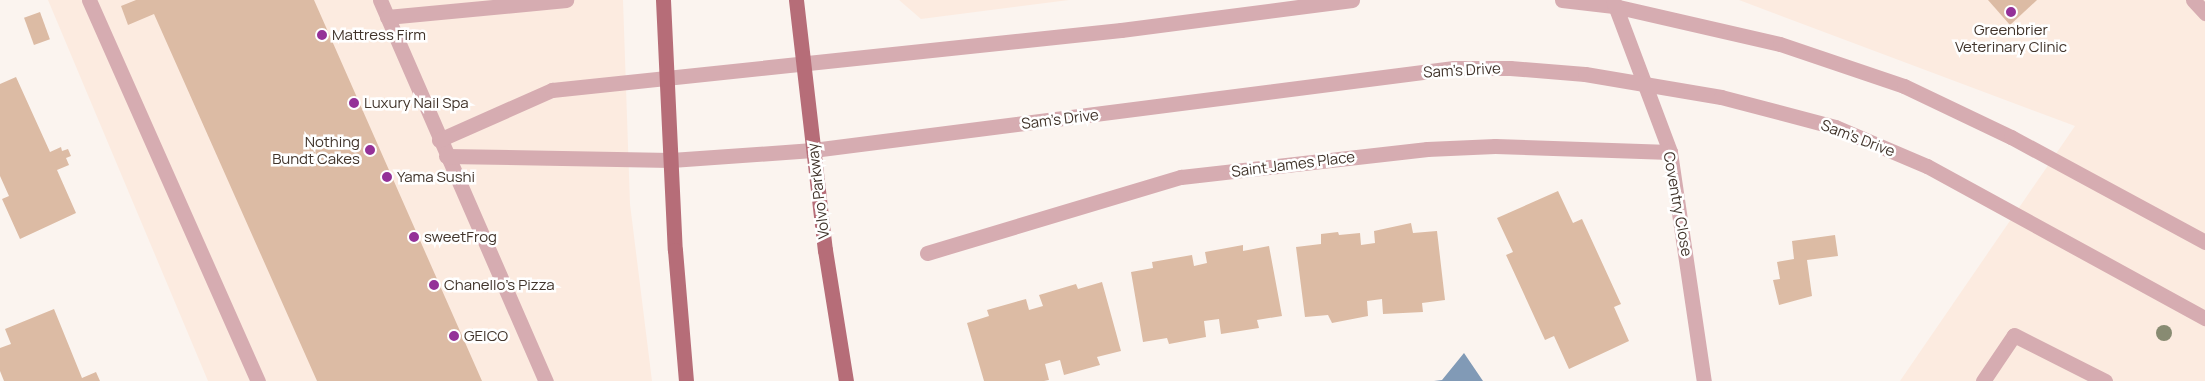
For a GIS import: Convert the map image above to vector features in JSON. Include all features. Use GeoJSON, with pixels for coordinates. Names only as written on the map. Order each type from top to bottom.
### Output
{"type":"FeatureCollection","features":[{"type":"Feature","properties":{"kind":"main road"},"geometry":{"type":"LineString","coordinates":[[663,0],[671,160],[686,381]]}},
{"type":"Feature","properties":{"kind":"main road","name":"Volvo Parkway"},"geometry":{"type":"LineString","coordinates":[[796,0],[825,250],[846,381]]}},
{"type":"Feature","properties":{"kind":"street"},"geometry":{"type":"LineString","coordinates":[[89,0],[258,381]]}},
{"type":"Feature","properties":{"kind":"street"},"geometry":{"type":"LineString","coordinates":[[380,0],[439,140],[546,381]]}},
{"type":"Feature","properties":{"kind":"street"},"geometry":{"type":"LineString","coordinates":[[387,17],[566,0]]}},
{"type":"Feature","properties":{"kind":"street"},"geometry":{"type":"LineString","coordinates":[[439,140],[552,90],[1121,30],[1352,0]]}},
{"type":"Feature","properties":{"kind":"street"},"geometry":{"type":"LineString","coordinates":[[1562,0],[1613,3],[1780,44],[1904,86],[2011,137],[2205,242]]}},
{"type":"Feature","properties":{"kind":"street","name":"Coventry Close"},"geometry":{"type":"LineString","coordinates":[[1613,3],[1670,152],[1704,381]]}},
{"type":"Feature","properties":{"kind":"street","name":"Sam's Drive"},"geometry":{"type":"LineString","coordinates":[[446,156],[671,160],[814,150],[1454,68],[1510,68],[1644,82],[1722,97],[1836,127],[1926,166],[2205,318]]}},
{"type":"Feature","properties":{"kind":"street","name":"Saint James Place"},"geometry":{"type":"LineString","coordinates":[[927,253],[1181,177],[1427,149],[1495,146],[1670,152]]}},
{"type":"Feature","properties":{"kind":"street"},"geometry":{"type":"LineString","coordinates":[[1983,381],[2014,335],[2105,381]]}},
{"type":"Feature","properties":{"kind":"shaded area"},"geometry":{"type":"Polygon","coordinates":[[[48,0],[623,0],[630,204],[652,381],[208,381],[48,0]]]}},
{"type":"Feature","properties":{"kind":"shaded area"},"geometry":{"type":"Polygon","coordinates":[[[899,0],[1069,0],[921,19],[899,0]]]}},
{"type":"Feature","properties":{"kind":"shaded area"},"geometry":{"type":"Polygon","coordinates":[[[1739,0],[2205,0],[2205,381],[1900,381],[2075,126],[1739,0]]]}},
{"type":"Feature","properties":{"kind":"water"},"geometry":{"type":"Polygon","coordinates":[[[1464,353],[1483,381],[1434,381],[1442,380],[1464,353]]]}},
{"type":"Feature","properties":{"kind":"building"},"geometry":{"type":"Polygon","coordinates":[[[136,0],[314,0],[482,381],[317,381],[154,14],[128,25],[121,6],[136,0]]]}},
{"type":"Feature","properties":{"kind":"building","name":"Greenbrier Veterinary Clinic"},"geometry":{"type":"Polygon","coordinates":[[[1988,0],[2037,0],[2010,25],[1988,0]]]}},
{"type":"Feature","properties":{"kind":"building"},"geometry":{"type":"Polygon","coordinates":[[[40,12],[50,39],[34,45],[24,18],[40,12]]]}},
{"type":"Feature","properties":{"kind":"building"},"geometry":{"type":"Polygon","coordinates":[[[16,77],[50,152],[61,147],[62,151],[68,149],[71,156],[66,158],[69,165],[57,170],[76,213],[20,239],[2,199],[9,196],[0,176],[0,84],[16,77]]]}},
{"type":"Feature","properties":{"kind":"building"},"geometry":{"type":"Polygon","coordinates":[[[1558,191],[1573,223],[1582,219],[1621,304],[1614,307],[1629,341],[1569,369],[1554,336],[1545,340],[1506,255],[1513,252],[1497,218],[1558,191]]]}},
{"type":"Feature","properties":{"kind":"building"},"geometry":{"type":"Polygon","coordinates":[[[1411,223],[1413,233],[1437,231],[1445,300],[1422,303],[1423,312],[1383,314],[1382,299],[1367,301],[1368,316],[1332,323],[1328,315],[1305,317],[1296,247],[1321,244],[1321,234],[1338,232],[1339,235],[1360,233],[1361,245],[1375,243],[1374,231],[1411,223]]]}},
{"type":"Feature","properties":{"kind":"building"},"geometry":{"type":"Polygon","coordinates":[[[1835,235],[1838,256],[1807,260],[1812,296],[1779,305],[1773,280],[1780,279],[1777,262],[1794,259],[1792,241],[1835,235]]]}},
{"type":"Feature","properties":{"kind":"building"},"geometry":{"type":"Polygon","coordinates":[[[1243,245],[1243,251],[1269,246],[1282,316],[1257,320],[1259,328],[1221,334],[1219,319],[1204,321],[1206,337],[1169,344],[1167,338],[1143,342],[1131,272],[1153,268],[1152,262],[1192,255],[1194,266],[1207,263],[1205,252],[1243,245]]]}},
{"type":"Feature","properties":{"kind":"building"},"geometry":{"type":"Polygon","coordinates":[[[1102,282],[1121,351],[1097,357],[1100,365],[1064,375],[1060,360],[1045,364],[1049,380],[984,381],[967,323],[989,316],[987,310],[1026,299],[1029,310],[1043,306],[1039,295],[1076,284],[1078,289],[1102,282]]]}},
{"type":"Feature","properties":{"kind":"building"},"geometry":{"type":"Polygon","coordinates":[[[54,309],[82,378],[96,372],[100,381],[4,381],[0,371],[0,348],[11,344],[5,329],[54,309]]]}},
{"type":"Feature","properties":{"kind":"place","name":"Greenbrier Veterinary Clinic"},"geometry":{"type":"Point","coordinates":[2011,12]}},
{"type":"Feature","properties":{"kind":"place","name":"Mattress Firm"},"geometry":{"type":"Point","coordinates":[322,35]}},
{"type":"Feature","properties":{"kind":"place","name":"Luxury Nail Spa"},"geometry":{"type":"Point","coordinates":[354,103]}},
{"type":"Feature","properties":{"kind":"place","name":"Nothing Bundt Cakes"},"geometry":{"type":"Point","coordinates":[370,150]}},
{"type":"Feature","properties":{"kind":"place","name":"Yama Sushi"},"geometry":{"type":"Point","coordinates":[387,177]}},
{"type":"Feature","properties":{"kind":"place","name":"sweetFrog"},"geometry":{"type":"Point","coordinates":[414,237]}},
{"type":"Feature","properties":{"kind":"place","name":"Chanello's Pizza"},"geometry":{"type":"Point","coordinates":[434,285]}},
{"type":"Feature","properties":{"kind":"place","name":"GEICO"},"geometry":{"type":"Point","coordinates":[454,336]}}]}
